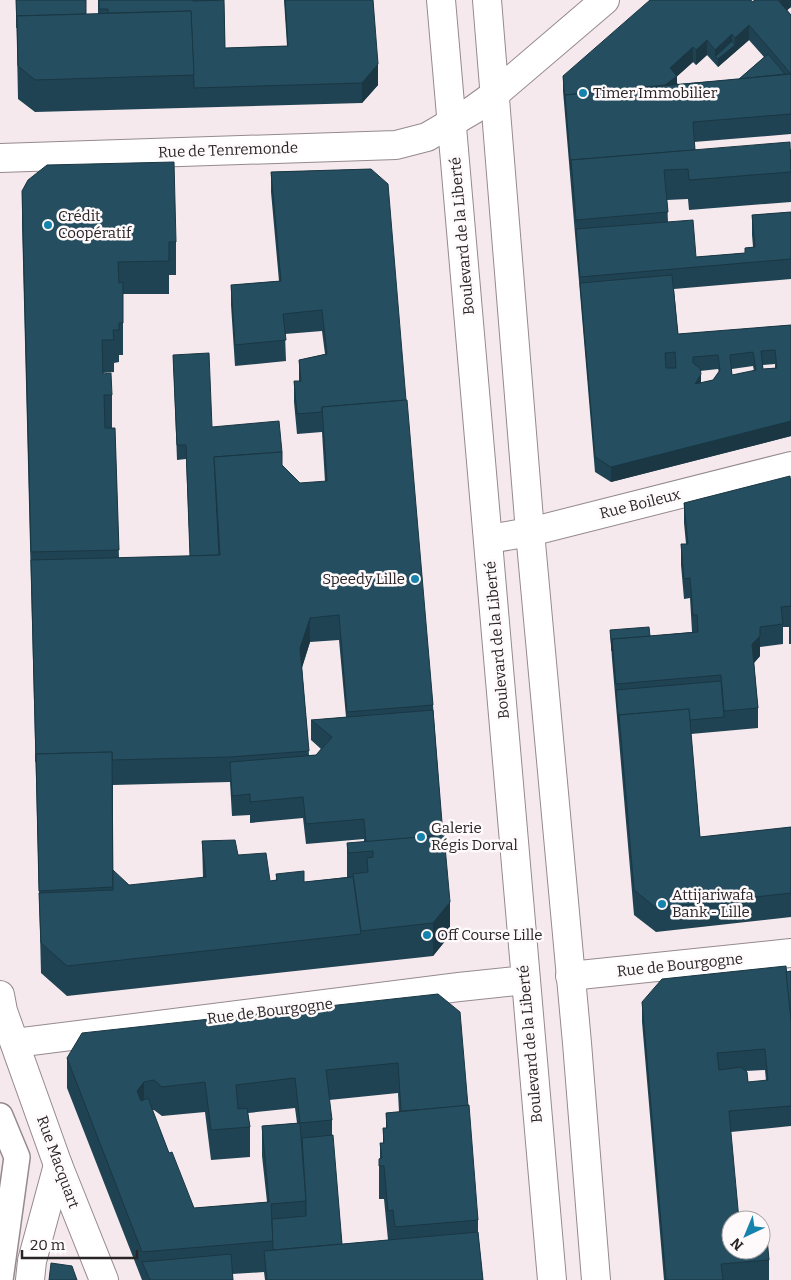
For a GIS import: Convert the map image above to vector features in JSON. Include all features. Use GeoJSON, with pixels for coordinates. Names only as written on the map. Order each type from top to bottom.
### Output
{"type":"FeatureCollection","features":[{"type":"Feature","properties":{"kind":"main road","name":"Boulevard de la Liberté"},"geometry":{"type":"LineString","coordinates":[[441,0],[489,539],[524,980],[552,1280]]}},
{"type":"Feature","properties":{"kind":"main road"},"geometry":{"type":"LineString","coordinates":[[487,0],[530,532],[596,1280]]}},
{"type":"Feature","properties":{"kind":"main road","name":"Rue de Tenremonde"},"geometry":{"type":"LineString","coordinates":[[0,158],[396,145],[427,137],[452,124],[495,94],[605,0]]}},
{"type":"Feature","properties":{"kind":"main road","name":"Rue Boileux"},"geometry":{"type":"LineString","coordinates":[[489,539],[530,532],[791,466]]}},
{"type":"Feature","properties":{"kind":"main road","name":"Rue de Bourgogne"},"geometry":{"type":"LineString","coordinates":[[570,976],[791,953]]}},
{"type":"Feature","properties":{"kind":"main road","name":"Rue de Bourgogne"},"geometry":{"type":"LineString","coordinates":[[15,1043],[524,980]]}},
{"type":"Feature","properties":{"kind":"main road","name":"Rue Macquart"},"geometry":{"type":"LineString","coordinates":[[0,995],[58,1164],[104,1280]]}},
{"type":"Feature","properties":{"kind":"main road"},"geometry":{"type":"LineString","coordinates":[[30,1280],[32,1261],[58,1164]]}},
{"type":"Feature","properties":{"kind":"street"},"geometry":{"type":"LineString","coordinates":[[0,1116],[17,1157],[0,1280]]}},
{"type":"Feature","properties":{"kind":"building"},"geometry":{"type":"Polygon","coordinates":[[[16,0],[86,0],[86,14],[17,16],[17,28],[16,0]]]}},
{"type":"Feature","properties":{"kind":"building"},"geometry":{"type":"Polygon","coordinates":[[[99,0],[224,0],[225,48],[288,46],[285,0],[373,0],[378,64],[362,83],[194,88],[191,11],[108,13],[108,9],[99,9],[99,0]]]}},
{"type":"Feature","properties":{"kind":"building"},"geometry":{"type":"Polygon","coordinates":[[[650,0],[751,0],[752,2],[755,0],[778,0],[791,15],[791,74],[749,25],[735,38],[732,34],[715,50],[707,40],[696,50],[693,47],[670,68],[677,76],[665,85],[565,95],[565,100],[563,76],[650,0]]]}},
{"type":"Feature","properties":{"kind":"building"},"geometry":{"type":"Polygon","coordinates":[[[191,11],[194,75],[35,80],[18,66],[17,16],[191,11]]]}},
{"type":"Feature","properties":{"kind":"building"},"geometry":{"type":"Polygon","coordinates":[[[732,41],[735,45],[718,59],[715,57],[732,41]]]}},
{"type":"Feature","properties":{"kind":"building"},"geometry":{"type":"Polygon","coordinates":[[[768,54],[785,74],[739,79],[768,54]]]}},
{"type":"Feature","properties":{"kind":"building"},"geometry":{"type":"Polygon","coordinates":[[[791,74],[791,114],[693,122],[695,150],[571,160],[571,170],[565,95],[791,74]]]}},
{"type":"Feature","properties":{"kind":"building"},"geometry":{"type":"Polygon","coordinates":[[[790,142],[791,172],[689,180],[688,169],[664,170],[668,212],[576,220],[571,160],[790,142]]]}},
{"type":"Feature","properties":{"kind":"building"},"geometry":{"type":"Polygon","coordinates":[[[174,162],[176,242],[169,242],[169,261],[118,262],[119,283],[123,282],[123,323],[119,323],[119,330],[113,330],[114,340],[102,340],[103,374],[111,373],[112,395],[104,395],[105,428],[115,428],[119,550],[31,552],[22,191],[28,180],[47,165],[174,162]]]}},
{"type":"Feature","properties":{"kind":"building"},"geometry":{"type":"Polygon","coordinates":[[[371,169],[388,184],[406,400],[322,407],[322,412],[297,414],[294,381],[301,381],[299,360],[327,354],[322,310],[283,314],[286,340],[235,345],[231,285],[281,281],[271,172],[371,169]]]}},
{"type":"Feature","properties":{"kind":"building"},"geometry":{"type":"Polygon","coordinates":[[[791,212],[791,259],[580,277],[576,229],[693,220],[696,257],[745,253],[745,248],[755,247],[752,215],[791,212]]]}},
{"type":"Feature","properties":{"kind":"building"},"geometry":{"type":"Polygon","coordinates":[[[672,275],[678,334],[791,325],[791,421],[611,467],[595,457],[580,283],[672,275]],[[775,350],[761,351],[763,369],[777,368],[775,350]],[[675,352],[665,353],[666,368],[676,368],[675,352]],[[753,352],[730,355],[732,375],[756,370],[753,352]],[[718,355],[693,357],[693,363],[700,368],[701,374],[695,384],[713,380],[720,370],[718,355]]]}},
{"type":"Feature","properties":{"kind":"building"},"geometry":{"type":"Polygon","coordinates":[[[209,353],[212,427],[279,421],[282,452],[214,457],[219,555],[190,556],[186,445],[177,445],[173,355],[209,353]]]}},
{"type":"Feature","properties":{"kind":"building"},"geometry":{"type":"Polygon","coordinates":[[[407,400],[433,705],[347,712],[339,615],[310,618],[300,648],[309,751],[230,757],[112,760],[112,752],[36,754],[36,762],[31,560],[220,555],[214,457],[282,452],[282,465],[300,483],[327,481],[322,407],[407,400]]]}},
{"type":"Feature","properties":{"kind":"building"},"geometry":{"type":"Polygon","coordinates":[[[790,476],[791,606],[781,607],[783,624],[760,627],[760,636],[752,644],[758,708],[724,711],[721,675],[616,684],[612,639],[698,632],[697,615],[693,615],[690,578],[684,579],[681,544],[688,544],[684,503],[790,476]]]}},
{"type":"Feature","properties":{"kind":"building"},"geometry":{"type":"Polygon","coordinates":[[[649,627],[650,636],[612,639],[612,651],[610,630],[649,627]]]}},
{"type":"Feature","properties":{"kind":"building"},"geometry":{"type":"Polygon","coordinates":[[[721,681],[724,717],[690,720],[689,709],[619,715],[619,725],[616,690],[721,681]]]}},
{"type":"Feature","properties":{"kind":"building"},"geometry":{"type":"Polygon","coordinates":[[[689,709],[700,837],[791,827],[791,893],[656,908],[634,890],[619,715],[689,709]]]}},
{"type":"Feature","properties":{"kind":"building"},"geometry":{"type":"Polygon","coordinates":[[[433,710],[443,835],[366,842],[364,819],[306,824],[303,797],[250,802],[250,794],[232,796],[230,762],[316,755],[332,737],[311,720],[433,710]]]}},
{"type":"Feature","properties":{"kind":"building"},"geometry":{"type":"Polygon","coordinates":[[[112,752],[113,887],[39,891],[36,754],[112,752]]]}},
{"type":"Feature","properties":{"kind":"building"},"geometry":{"type":"Polygon","coordinates":[[[444,835],[450,902],[433,923],[361,931],[353,874],[368,872],[367,858],[373,857],[373,851],[348,853],[347,843],[444,835]]]}},
{"type":"Feature","properties":{"kind":"building"},"geometry":{"type":"Polygon","coordinates":[[[235,840],[238,855],[266,853],[270,881],[277,880],[276,874],[304,871],[304,882],[353,877],[361,934],[67,966],[41,943],[39,893],[113,890],[113,870],[129,885],[206,877],[202,841],[235,840]]]}},
{"type":"Feature","properties":{"kind":"building"},"geometry":{"type":"Polygon","coordinates":[[[786,966],[791,1019],[791,1106],[729,1111],[738,1210],[721,1210],[721,1260],[769,1260],[721,1264],[723,1280],[666,1280],[642,1002],[662,979],[786,966]],[[765,1049],[717,1053],[719,1070],[741,1067],[747,1072],[748,1082],[768,1080],[765,1049]]]}},
{"type":"Feature","properties":{"kind":"building"},"geometry":{"type":"Polygon","coordinates":[[[791,971],[791,1019],[786,972],[791,971]]]}},
{"type":"Feature","properties":{"kind":"building"},"geometry":{"type":"Polygon","coordinates":[[[438,994],[460,1012],[468,1106],[401,1111],[398,1063],[326,1070],[332,1120],[300,1123],[306,1201],[271,1204],[273,1241],[142,1252],[67,1058],[82,1033],[438,994]],[[295,1078],[236,1085],[238,1109],[247,1108],[250,1127],[211,1130],[205,1082],[162,1087],[154,1080],[144,1082],[137,1091],[141,1101],[148,1098],[169,1153],[172,1152],[194,1208],[269,1202],[262,1126],[300,1123],[295,1078]]]}},
{"type":"Feature","properties":{"kind":"building"},"geometry":{"type":"Polygon","coordinates":[[[469,1105],[478,1220],[395,1227],[393,1210],[388,1211],[384,1166],[379,1166],[379,1159],[382,1158],[380,1143],[384,1143],[383,1128],[387,1128],[386,1113],[469,1105]]]}},
{"type":"Feature","properties":{"kind":"building"},"geometry":{"type":"Polygon","coordinates":[[[333,1135],[342,1244],[273,1250],[272,1219],[306,1216],[302,1138],[333,1135]]]}},
{"type":"Feature","properties":{"kind":"building"},"geometry":{"type":"Polygon","coordinates":[[[478,1232],[483,1280],[267,1280],[264,1251],[478,1232]]]}},
{"type":"Feature","properties":{"kind":"building"},"geometry":{"type":"Polygon","coordinates":[[[231,1254],[233,1280],[150,1280],[142,1262],[231,1254]]]}},
{"type":"Feature","properties":{"kind":"building"},"geometry":{"type":"Polygon","coordinates":[[[51,1263],[72,1266],[77,1280],[49,1280],[51,1263]]]}},
{"type":"Feature","properties":{"kind":"place","name":"Timer Immobilier"},"geometry":{"type":"Point","coordinates":[583,93]}},
{"type":"Feature","properties":{"kind":"place","name":"Crédit Coopératif"},"geometry":{"type":"Point","coordinates":[48,225]}},
{"type":"Feature","properties":{"kind":"place","name":"Speedy Lille"},"geometry":{"type":"Point","coordinates":[415,579]}},
{"type":"Feature","properties":{"kind":"place","name":"Galerie Régis Dorval"},"geometry":{"type":"Point","coordinates":[421,837]}},
{"type":"Feature","properties":{"kind":"place","name":"Attijariwafa Bank - Lille"},"geometry":{"type":"Point","coordinates":[662,904]}},
{"type":"Feature","properties":{"kind":"place","name":"Off Course Lille"},"geometry":{"type":"Point","coordinates":[427,935]}}]}
